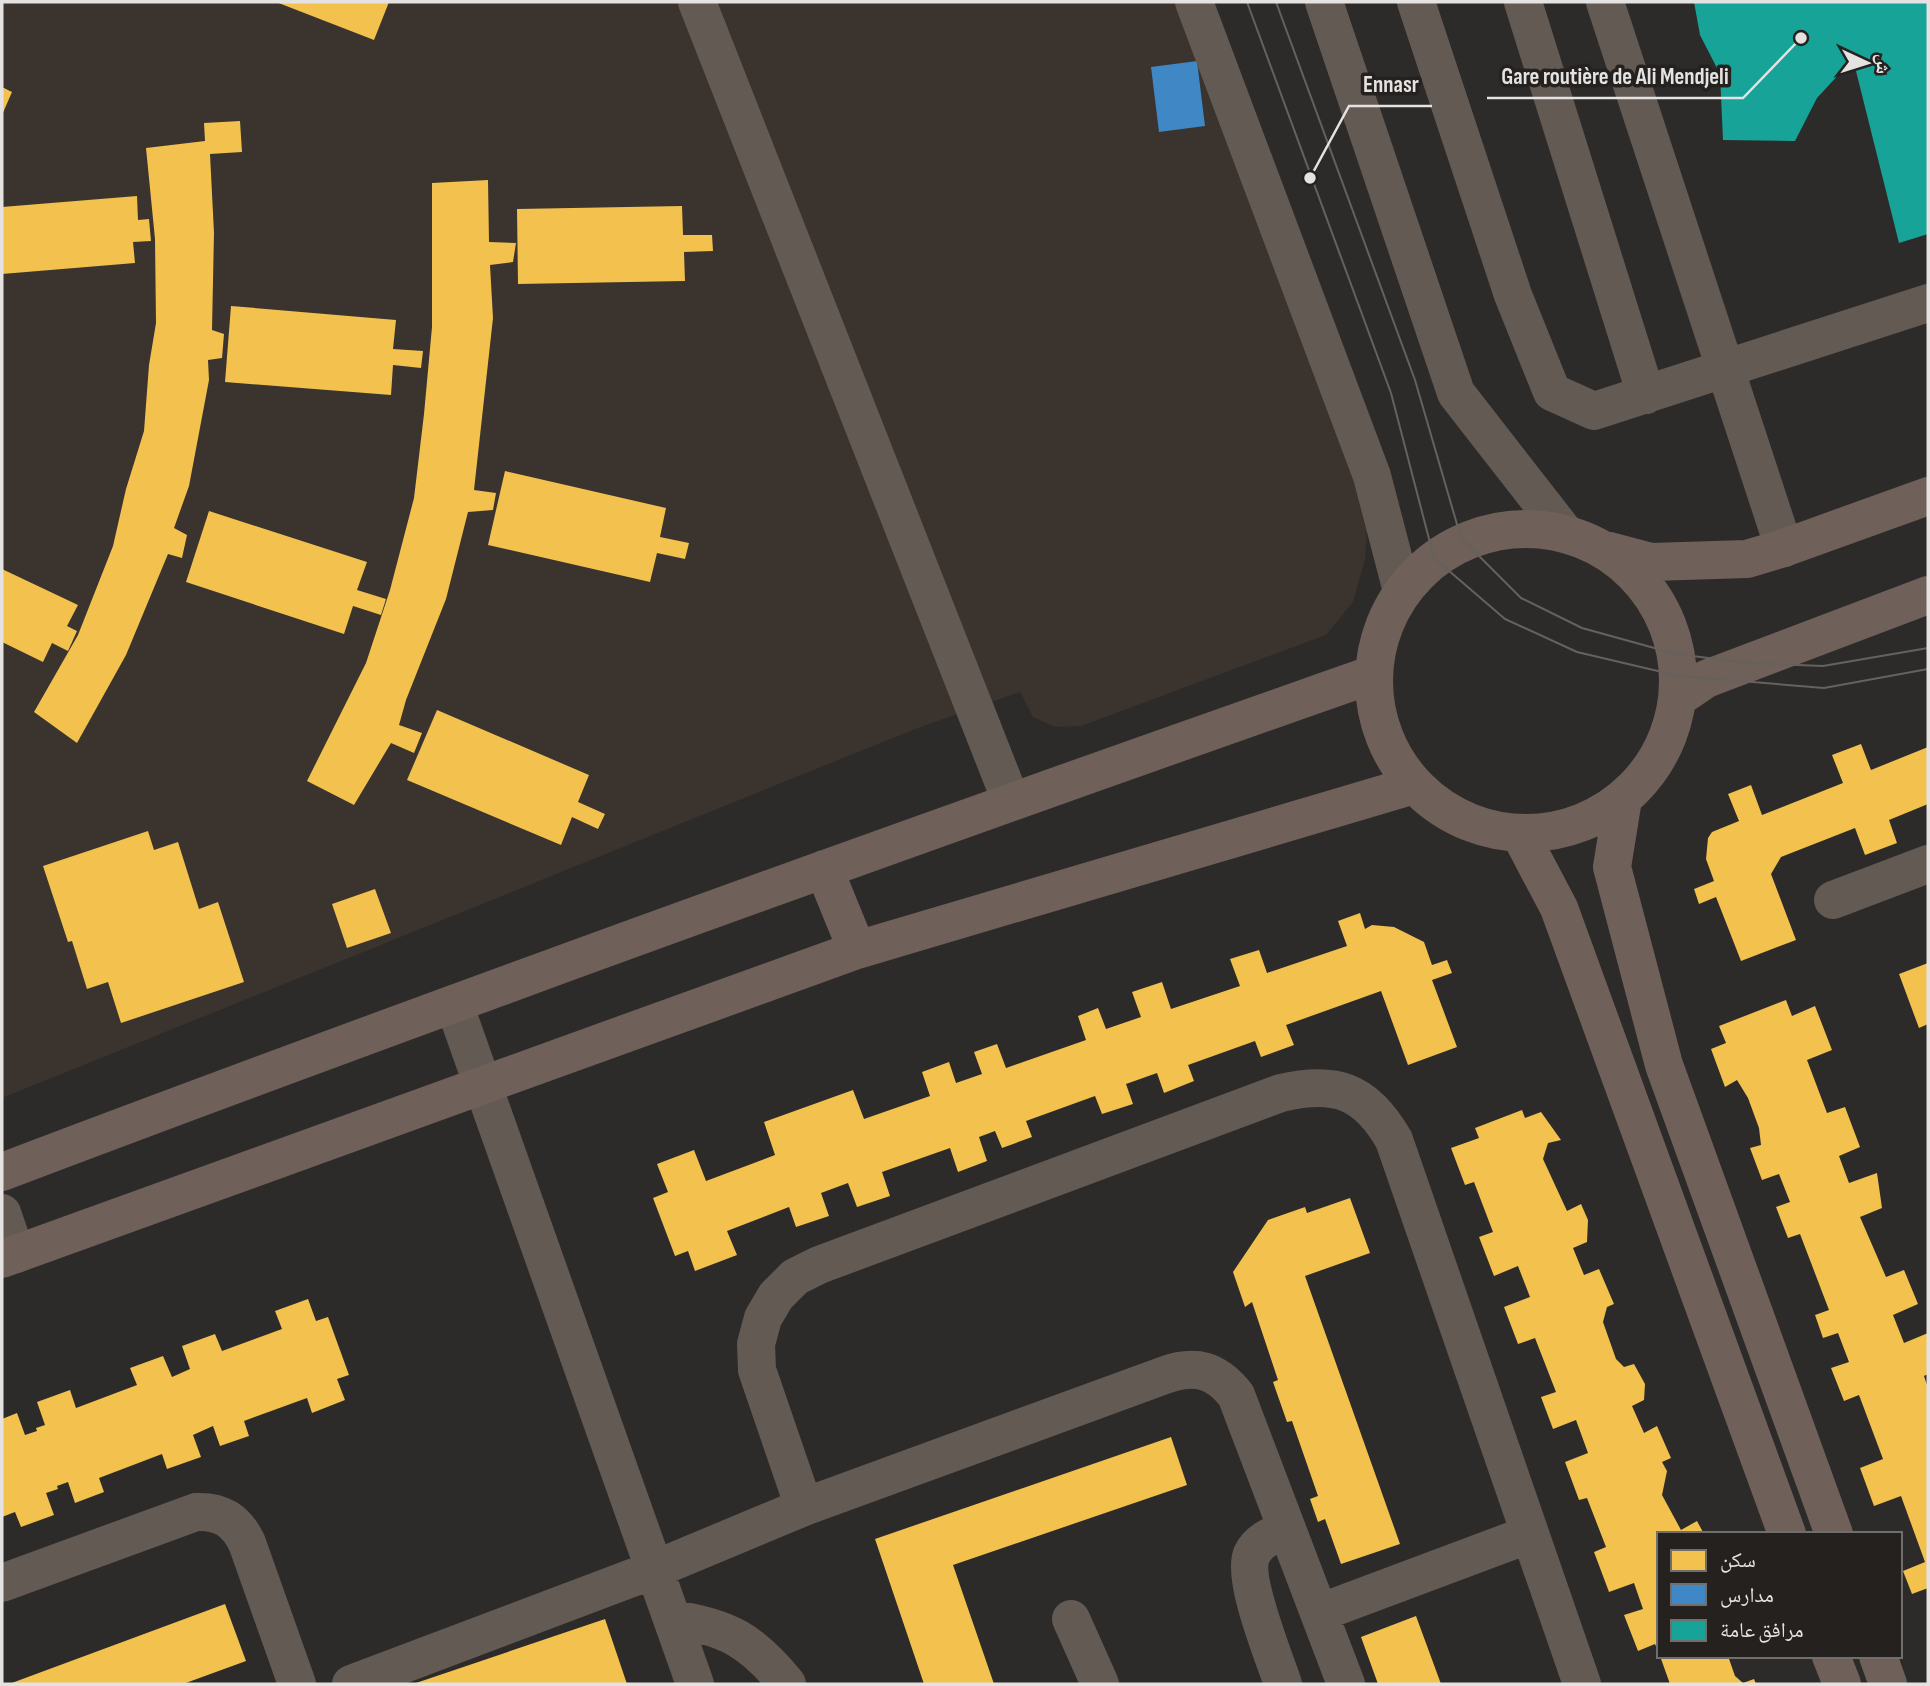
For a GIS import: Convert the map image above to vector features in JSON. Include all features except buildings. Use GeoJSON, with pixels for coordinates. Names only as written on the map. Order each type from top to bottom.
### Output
{"type":"FeatureCollection","features":[{"type":"Feature","properties":{"kind":"main road"},"geometry":{"type":"LineString","coordinates":[[1604,549],[1638,576],[1663,612],[1676,654],[1678,698],[1672,726],[1661,753],[1644,778],[1623,799],[1592,819],[1556,831],[1520,834],[1480,827],[1444,811],[1414,785],[1391,752],[1377,715],[1374,674],[1382,631],[1402,591],[1434,558],[1461,538],[1534,527],[1565,533],[1604,549],[1651,562],[1747,559],[1928,496]]}},
{"type":"Feature","properties":{"kind":"main road"},"geometry":{"type":"LineString","coordinates":[[1678,698],[1706,679],[1928,595]]}},
{"type":"Feature","properties":{"kind":"main road"},"geometry":{"type":"LineString","coordinates":[[2,1172],[1011,801],[1374,674]]}},
{"type":"Feature","properties":{"kind":"main road"},"geometry":{"type":"LineString","coordinates":[[9,1257],[857,950],[1414,785]]}},
{"type":"Feature","properties":{"kind":"main road"},"geometry":{"type":"LineString","coordinates":[[1623,799],[1612,867],[1664,1065],[1833,1532]]}},
{"type":"Feature","properties":{"kind":"main road"},"geometry":{"type":"LineString","coordinates":[[1520,834],[1559,908],[1786,1532]]}},
{"type":"Feature","properties":{"kind":"main road"},"geometry":{"type":"LineString","coordinates":[[824,869],[857,950]]}},
{"type":"Feature","properties":{"kind":"main road"},"geometry":{"type":"LineString","coordinates":[[1832,1658],[1842,1684]]}},
{"type":"Feature","properties":{"kind":"main road"},"geometry":{"type":"LineString","coordinates":[[1879,1658],[1888,1684]]}},
{"type":"Feature","properties":{"kind":"street"},"geometry":{"type":"LineString","coordinates":[[697,2],[1011,801]]}},
{"type":"Feature","properties":{"kind":"street"},"geometry":{"type":"LineString","coordinates":[[1194,2],[1372,476],[1402,591]]}},
{"type":"Feature","properties":{"kind":"street"},"geometry":{"type":"LineString","coordinates":[[1324,2],[1456,393],[1565,533]]}},
{"type":"Feature","properties":{"kind":"street"},"geometry":{"type":"LineString","coordinates":[[1416,2],[1513,295],[1552,392],[1594,411],[1928,303]]}},
{"type":"Feature","properties":{"kind":"street"},"geometry":{"type":"LineString","coordinates":[[1523,2],[1646,395]]}},
{"type":"Feature","properties":{"kind":"street"},"geometry":{"type":"LineString","coordinates":[[1605,2],[1784,548]]}},
{"type":"Feature","properties":{"kind":"street"},"geometry":{"type":"LineString","coordinates":[[1833,900],[1928,864]]}},
{"type":"Feature","properties":{"kind":"street"},"geometry":{"type":"LineString","coordinates":[[454,1004],[695,1684]]}},
{"type":"Feature","properties":{"kind":"street"},"geometry":{"type":"LineString","coordinates":[[804,1507],[757,1370],[756,1344],[763,1318],[776,1296],[795,1277],[819,1265],[1282,1093],[1308,1087],[1335,1089],[1360,1099],[1381,1117],[1394,1140],[1582,1684]]}},
{"type":"Feature","properties":{"kind":"street"},"geometry":{"type":"LineString","coordinates":[[2,1213],[9,1257]]}},
{"type":"Feature","properties":{"kind":"street"},"geometry":{"type":"LineString","coordinates":[[351,1684],[653,1570],[804,1507],[1165,1375],[1180,1370],[1197,1369],[1226,1382],[1236,1395],[1346,1684]]}},
{"type":"Feature","properties":{"kind":"street"},"geometry":{"type":"LineString","coordinates":[[2,1583],[196,1511],[221,1514],[241,1531],[247,1543],[298,1684]]}},
{"type":"Feature","properties":{"kind":"street"},"geometry":{"type":"LineString","coordinates":[[1283,1684],[1252,1588],[1248,1565],[1258,1545],[1287,1529]]}},
{"type":"Feature","properties":{"kind":"street"},"geometry":{"type":"LineString","coordinates":[[1319,1613],[1531,1534]]}},
{"type":"Feature","properties":{"kind":"street"},"geometry":{"type":"LineString","coordinates":[[672,1619],[706,1624],[737,1637],[765,1657],[787,1684]]}},
{"type":"Feature","properties":{"kind":"street"},"geometry":{"type":"LineString","coordinates":[[1071,1619],[1100,1684]]}},
{"type":"Feature","properties":{"kind":"shaded area"},"geometry":{"type":"Polygon","coordinates":[[[2,2],[1185,2],[1368,517],[1365,559],[1353,602],[1326,635],[1081,726],[1055,727],[1033,717],[1020,692],[915,729],[2,1098],[2,2]]]}},
{"type":"Feature","properties":{"kind":"tram line"},"geometry":{"type":"LineString","coordinates":[[1247,2],[1391,393],[1434,558],[1505,619],[1577,652],[1679,676],[1824,688],[1928,669]]}},
{"type":"Feature","properties":{"kind":"tram line"},"geometry":{"type":"LineString","coordinates":[[1276,2],[1415,380],[1461,538],[1521,598],[1582,628],[1676,654],[1749,663],[1823,666],[1928,648]]}},
{"type":"Feature","properties":{"kind":"place","name":"Gare routière de Ali Mendjeli"},"geometry":{"type":"Point","coordinates":[1801,38]}},
{"type":"Feature","properties":{"kind":"place","name":"Ennasr"},"geometry":{"type":"Point","coordinates":[1310,178]}}]}
